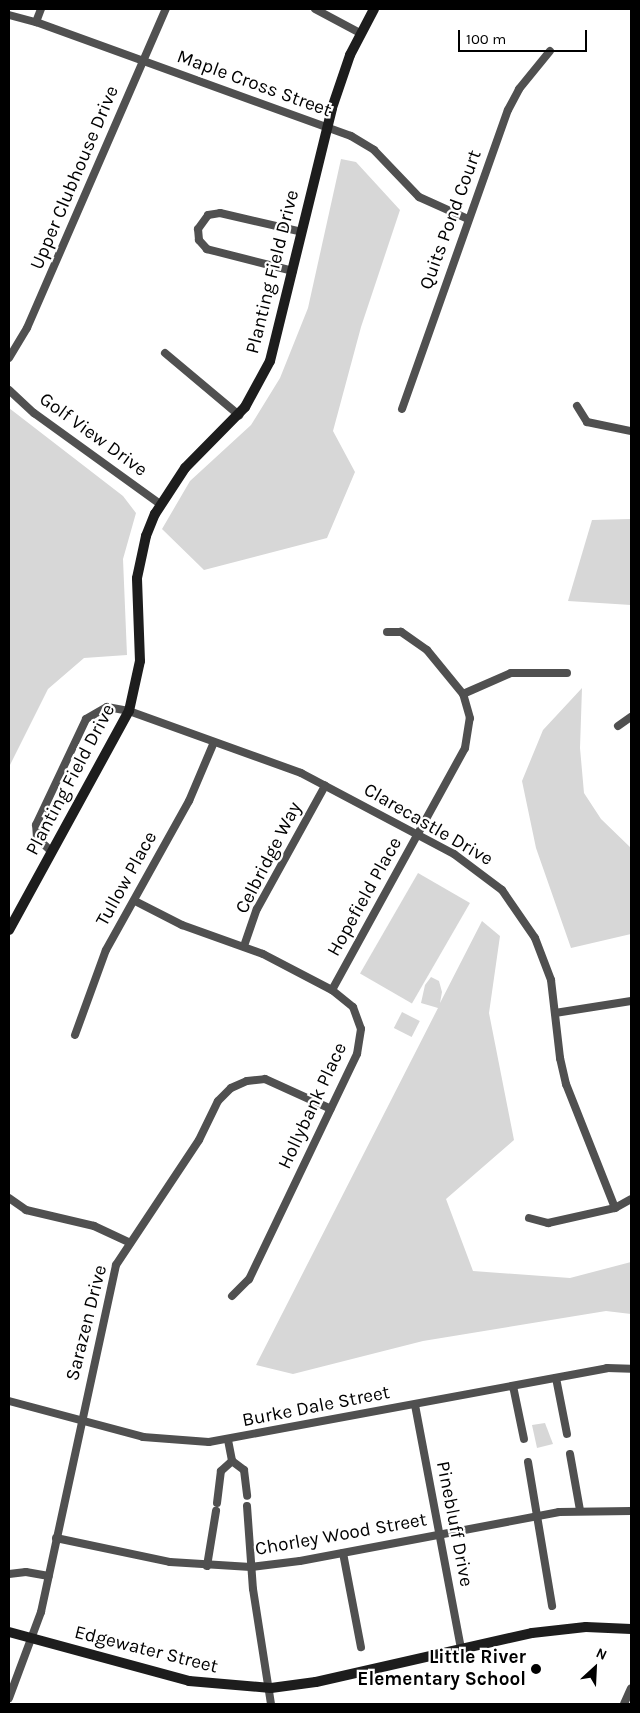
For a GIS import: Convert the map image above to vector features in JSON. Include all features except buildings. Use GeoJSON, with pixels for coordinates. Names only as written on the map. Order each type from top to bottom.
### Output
{"type":"FeatureCollection","features":[{"type":"Feature","properties":{"kind":"street"},"geometry":{"type":"LineString","coordinates":[[36,22],[41,9]]}},
{"type":"Feature","properties":{"kind":"street","name":"Upper Clubhouse Drive"},"geometry":{"type":"LineString","coordinates":[[9,358],[27,328],[166,9]]}},
{"type":"Feature","properties":{"kind":"street"},"geometry":{"type":"LineString","coordinates":[[315,9],[360,33]]}},
{"type":"Feature","properties":{"kind":"street","name":"Planting Field Drive"},"geometry":{"type":"LineString","coordinates":[[9,930],[129,711],[140,661],[138,578],[146,536],[160,504],[185,468],[239,415],[254,393],[270,361],[340,81],[360,33],[374,9]]}},
{"type":"Feature","properties":{"kind":"street","name":"Maple Cross Street"},"geometry":{"type":"LineString","coordinates":[[9,15],[36,22],[327,128],[374,150],[419,197],[468,219]]}},
{"type":"Feature","properties":{"kind":"street","name":"Quits Pond Court"},"geometry":{"type":"LineString","coordinates":[[402,409],[510,105],[550,52]]}},
{"type":"Feature","properties":{"kind":"street"},"geometry":{"type":"LineString","coordinates":[[293,271],[207,249],[199,240],[198,229],[208,215],[220,213],[302,232]]}},
{"type":"Feature","properties":{"kind":"street"},"geometry":{"type":"LineString","coordinates":[[165,353],[239,415]]}},
{"type":"Feature","properties":{"kind":"street","name":"Golf View Drive"},"geometry":{"type":"LineString","coordinates":[[9,390],[34,413],[160,504]]}},
{"type":"Feature","properties":{"kind":"street"},"geometry":{"type":"LineString","coordinates":[[577,406],[587,422],[631,431]]}},
{"type":"Feature","properties":{"kind":"street","name":"Hopefield Place"},"geometry":{"type":"LineString","coordinates":[[332,990],[465,748],[470,718],[463,694],[427,650],[401,632],[387,632]]}},
{"type":"Feature","properties":{"kind":"street"},"geometry":{"type":"LineString","coordinates":[[463,694],[511,673],[567,673]]}},
{"type":"Feature","properties":{"kind":"street","name":"Clarecastle Drive"},"geometry":{"type":"LineString","coordinates":[[52,852],[37,838],[36,824],[84,723],[100,709],[116,707],[301,774],[417,835],[481,872],[520,912],[551,980],[566,1084],[615,1208]]}},
{"type":"Feature","properties":{"kind":"street"},"geometry":{"type":"LineString","coordinates":[[618,726],[631,717]]}},
{"type":"Feature","properties":{"kind":"street","name":"Tullow Place"},"geometry":{"type":"LineString","coordinates":[[75,1035],[106,950],[189,801],[214,742]]}},
{"type":"Feature","properties":{"kind":"street","name":"Celbridge Way"},"geometry":{"type":"LineString","coordinates":[[244,946],[257,909],[325,786]]}},
{"type":"Feature","properties":{"kind":"street","name":"Hollybank Place"},"geometry":{"type":"LineString","coordinates":[[135,901],[182,925],[244,946],[332,990],[357,1014],[361,1036],[357,1054],[249,1279],[232,1296]]}},
{"type":"Feature","properties":{"kind":"street"},"geometry":{"type":"LineString","coordinates":[[555,1013],[631,1001]]}},
{"type":"Feature","properties":{"kind":"street","name":"Sarazen Drive"},"geometry":{"type":"LineString","coordinates":[[9,1698],[32,1639],[48,1576],[111,1279],[130,1243],[194,1147],[218,1101],[230,1088],[247,1081],[265,1080],[331,1109]]}},
{"type":"Feature","properties":{"kind":"street"},"geometry":{"type":"LineString","coordinates":[[9,1198],[26,1210],[94,1226],[130,1243]]}},
{"type":"Feature","properties":{"kind":"street"},"geometry":{"type":"LineString","coordinates":[[529,1218],[548,1223],[615,1208],[631,1199]]}},
{"type":"Feature","properties":{"kind":"street","name":"Burke Dale Street"},"geometry":{"type":"LineString","coordinates":[[9,1401],[164,1441],[228,1440],[607,1368],[631,1368]]}},
{"type":"Feature","properties":{"kind":"street"},"geometry":{"type":"LineString","coordinates":[[556,1378],[566,1434]]}},
{"type":"Feature","properties":{"kind":"street"},"geometry":{"type":"LineString","coordinates":[[513,1386],[524,1439]]}},
{"type":"Feature","properties":{"kind":"street","name":"Pinebluff Drive"},"geometry":{"type":"LineString","coordinates":[[414,1405],[461,1649]]}},
{"type":"Feature","properties":{"kind":"street"},"geometry":{"type":"LineString","coordinates":[[228,1440],[232,1461],[244,1470],[247,1496]]}},
{"type":"Feature","properties":{"kind":"street"},"geometry":{"type":"LineString","coordinates":[[570,1454],[580,1510]]}},
{"type":"Feature","properties":{"kind":"street"},"geometry":{"type":"LineString","coordinates":[[207,1566],[221,1471],[232,1461]]}},
{"type":"Feature","properties":{"kind":"street"},"geometry":{"type":"LineString","coordinates":[[528,1462],[552,1606]]}},
{"type":"Feature","properties":{"kind":"street"},"geometry":{"type":"LineString","coordinates":[[248,1506],[251,1567],[271,1688],[271,1704]]}},
{"type":"Feature","properties":{"kind":"street","name":"Chorley Wood Street"},"geometry":{"type":"LineString","coordinates":[[56,1538],[207,1566],[251,1567],[343,1553],[538,1515],[580,1510],[631,1511]]}},
{"type":"Feature","properties":{"kind":"street"},"geometry":{"type":"LineString","coordinates":[[343,1553],[361,1647]]}},
{"type":"Feature","properties":{"kind":"street"},"geometry":{"type":"LineString","coordinates":[[9,1574],[26,1572],[48,1576]]}},
{"type":"Feature","properties":{"kind":"street","name":"Edgewater Street"},"geometry":{"type":"LineString","coordinates":[[9,1632],[190,1681],[271,1688],[316,1682],[558,1629],[631,1629]]}},
{"type":"Feature","properties":{"kind":"street"},"geometry":{"type":"LineString","coordinates":[[624,1704],[631,1688]]}},
{"type":"Feature","properties":{"kind":"shaded area"},"geometry":{"type":"Polygon","coordinates":[[[341,159],[356,162],[400,210],[361,327],[333,431],[355,472],[327,538],[204,570],[162,529],[190,481],[251,425],[280,378],[308,308],[341,159]]]}},
{"type":"Feature","properties":{"kind":"shaded area"},"geometry":{"type":"Polygon","coordinates":[[[9,408],[123,496],[136,513],[123,559],[127,655],[84,658],[48,689],[9,767],[9,408]]]}},
{"type":"Feature","properties":{"kind":"shaded area"},"geometry":{"type":"Polygon","coordinates":[[[631,519],[631,605],[568,601],[592,520],[631,519]]]}},
{"type":"Feature","properties":{"kind":"shaded area"},"geometry":{"type":"Polygon","coordinates":[[[582,688],[580,748],[584,793],[601,819],[631,848],[631,934],[571,948],[536,848],[522,781],[543,730],[582,688]]]}},
{"type":"Feature","properties":{"kind":"shaded area"},"geometry":{"type":"Polygon","coordinates":[[[418,873],[470,903],[412,1003],[360,973],[418,873]]]}},
{"type":"Feature","properties":{"kind":"shaded area"},"geometry":{"type":"Polygon","coordinates":[[[482,921],[500,936],[489,1013],[514,1140],[446,1199],[473,1271],[570,1278],[631,1262],[631,1314],[606,1311],[423,1341],[293,1374],[256,1365],[438,1008],[421,1003],[425,985],[431,977],[439,981],[442,992],[440,1003],[482,921]]]}},
{"type":"Feature","properties":{"kind":"shaded area"},"geometry":{"type":"Polygon","coordinates":[[[402,1012],[420,1021],[412,1037],[394,1028],[402,1012]]]}},
{"type":"Feature","properties":{"kind":"shaded area"},"geometry":{"type":"Polygon","coordinates":[[[545,1423],[553,1444],[537,1448],[532,1425],[545,1423]]]}},
{"type":"Feature","properties":{"kind":"place","name":"Little River Elementary School"},"geometry":{"type":"Point","coordinates":[536,1669]}}]}
